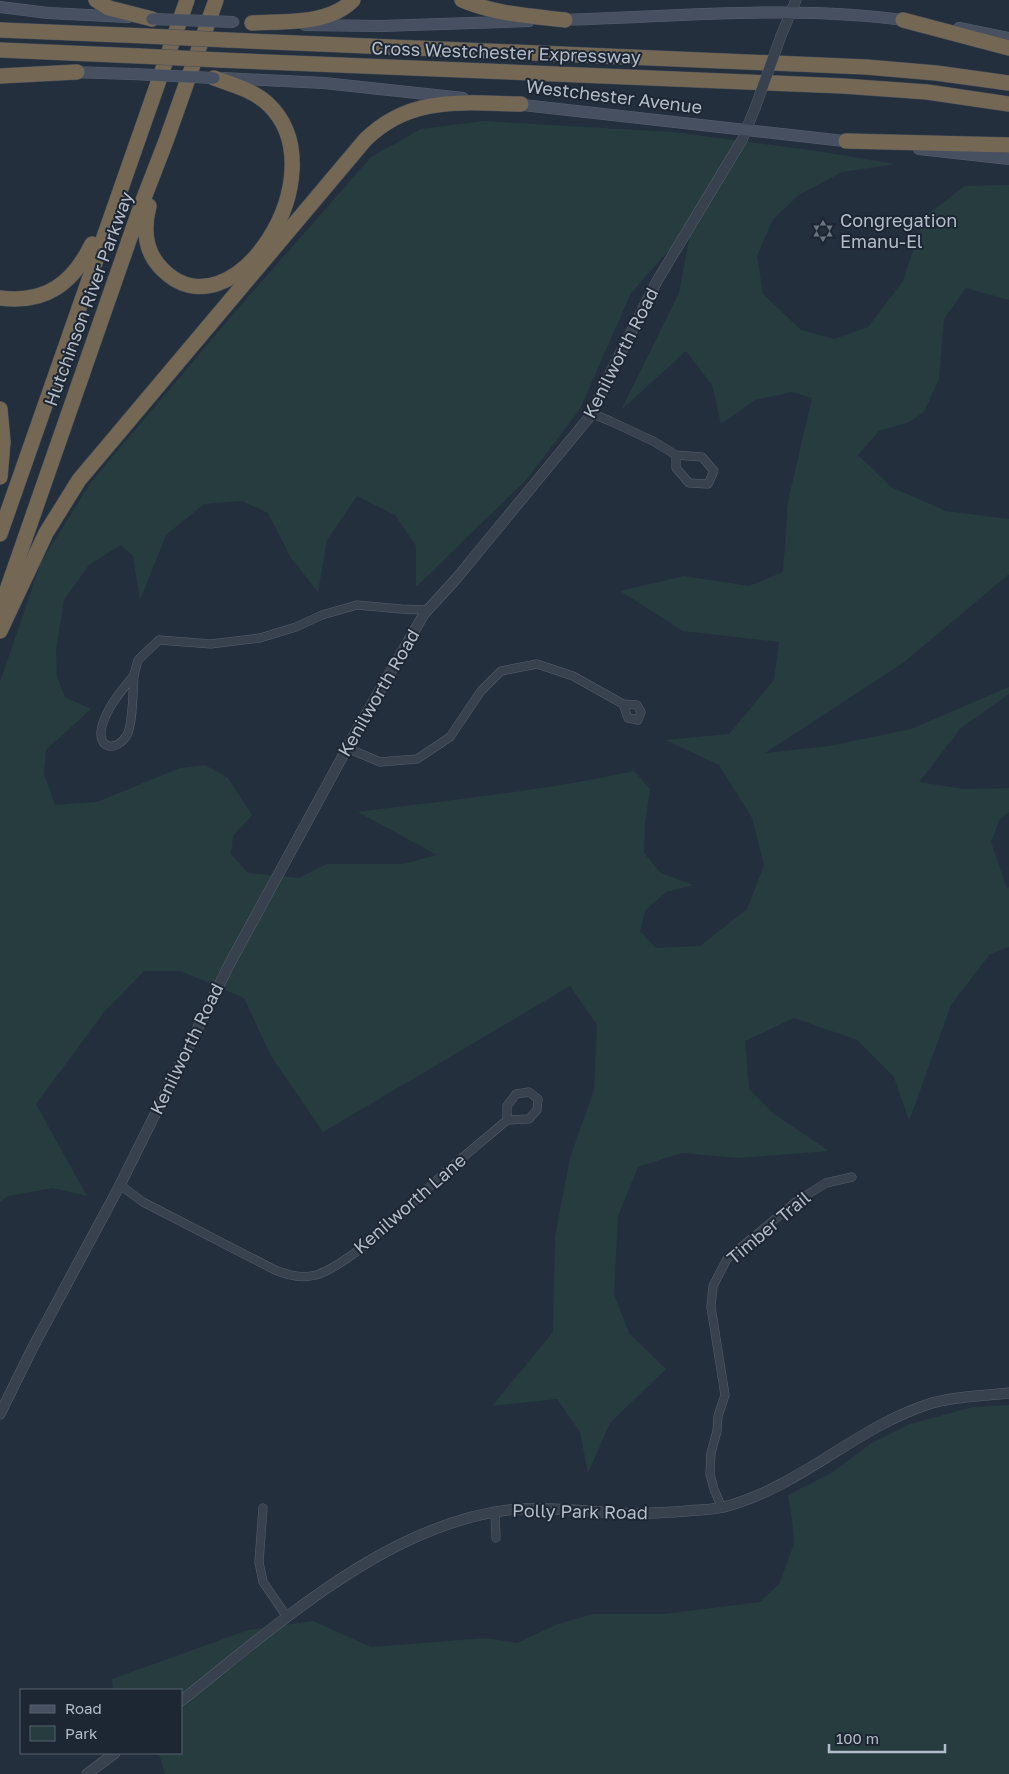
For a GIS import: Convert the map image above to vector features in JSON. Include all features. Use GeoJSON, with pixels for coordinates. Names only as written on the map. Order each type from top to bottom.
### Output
{"type":"FeatureCollection","features":[{"type":"Feature","properties":{"kind":"highway"},"geometry":{"type":"LineString","coordinates":[[96,0],[108,8],[152,19]]}},
{"type":"Feature","properties":{"kind":"highway"},"geometry":{"type":"LineString","coordinates":[[176,30],[182,0]]}},
{"type":"Feature","properties":{"kind":"highway","name":"Hutchinson River Parkway"},"geometry":{"type":"LineString","coordinates":[[0,534],[187,0]]}},
{"type":"Feature","properties":{"kind":"highway","name":"Hutchinson River Parkway"},"geometry":{"type":"LineString","coordinates":[[0,612],[142,202],[166,141],[216,0]]}},
{"type":"Feature","properties":{"kind":"highway"},"geometry":{"type":"LineString","coordinates":[[252,23],[323,18],[338,13],[354,0]]}},
{"type":"Feature","properties":{"kind":"highway"},"geometry":{"type":"LineString","coordinates":[[462,0],[506,14],[565,20]]}},
{"type":"Feature","properties":{"kind":"highway"},"geometry":{"type":"LineString","coordinates":[[903,20],[1009,48]]}},
{"type":"Feature","properties":{"kind":"highway","name":"Cross Westchester Expressway"},"geometry":{"type":"LineString","coordinates":[[0,30],[866,67],[922,71],[1009,83]]}},
{"type":"Feature","properties":{"kind":"highway","name":"Cross Westchester Expressway"},"geometry":{"type":"LineString","coordinates":[[0,50],[850,86],[927,92],[1009,104]]}},
{"type":"Feature","properties":{"kind":"highway"},"geometry":{"type":"LineString","coordinates":[[0,76],[77,72]]}},
{"type":"Feature","properties":{"kind":"highway"},"geometry":{"type":"LineString","coordinates":[[166,141],[146,219],[146,237],[153,259],[162,270],[180,282],[203,287],[225,281],[239,272],[253,258],[277,225],[285,210],[290,194],[293,164],[288,136],[273,109],[250,91],[214,78]]}},
{"type":"Feature","properties":{"kind":"highway"},"geometry":{"type":"LineString","coordinates":[[0,631],[46,533],[79,480],[365,140],[391,120],[408,111],[424,106],[454,103],[521,104]]}},
{"type":"Feature","properties":{"kind":"highway"},"geometry":{"type":"LineString","coordinates":[[846,141],[1009,145]]}},
{"type":"Feature","properties":{"kind":"highway"},"geometry":{"type":"LineString","coordinates":[[0,298],[19,299],[39,295],[56,288],[72,276],[87,254],[125,174]]}},
{"type":"Feature","properties":{"kind":"highway"},"geometry":{"type":"LineString","coordinates":[[0,409],[3,442],[0,477]]}},
{"type":"Feature","properties":{"kind":"main road"},"geometry":{"type":"LineString","coordinates":[[0,7],[48,13],[152,19],[381,26],[790,13],[903,20],[1009,38]]}},
{"type":"Feature","properties":{"kind":"main road"},"geometry":{"type":"LineString","coordinates":[[0,68],[77,72]]}},
{"type":"Feature","properties":{"kind":"main road","name":"Westchester Avenue"},"geometry":{"type":"LineString","coordinates":[[77,72],[324,83],[1009,159]]}},
{"type":"Feature","properties":{"kind":"street","name":"Kenilworth Road"},"geometry":{"type":"LineString","coordinates":[[0,1414],[36,1341],[120,1186],[230,963],[347,748],[428,610],[456,579],[591,415],[657,281],[742,140],[796,0]]}},
{"type":"Feature","properties":{"kind":"street"},"geometry":{"type":"LineString","coordinates":[[591,415],[610,420],[653,441],[676,455],[702,457],[714,471],[708,484],[689,483],[676,468],[676,455]]}},
{"type":"Feature","properties":{"kind":"street"},"geometry":{"type":"LineString","coordinates":[[134,674],[114,701],[102,724],[100,738],[107,745],[114,746],[120,743],[127,735],[130,727],[134,674],[138,660],[158,640],[211,644],[260,638],[296,627],[322,615],[357,605],[428,610]]}},
{"type":"Feature","properties":{"kind":"street"},"geometry":{"type":"LineString","coordinates":[[347,748],[380,762],[417,758],[450,737],[480,691],[500,671],[537,664],[573,676],[623,704]]}},
{"type":"Feature","properties":{"kind":"street"},"geometry":{"type":"LineString","coordinates":[[529,1092],[538,1099],[537,1110],[529,1119],[507,1120],[507,1106],[516,1094],[529,1092]]}},
{"type":"Feature","properties":{"kind":"street","name":"Kenilworth Lane"},"geometry":{"type":"LineString","coordinates":[[120,1186],[142,1202],[275,1270],[294,1276],[315,1276],[341,1263],[365,1247],[437,1180],[507,1120]]}},
{"type":"Feature","properties":{"kind":"street","name":"Timber Trail"},"geometry":{"type":"LineString","coordinates":[[722,1508],[710,1474],[711,1453],[717,1431],[718,1416],[725,1395],[711,1307],[713,1286],[727,1258],[797,1201],[826,1183],[852,1177]]}},
{"type":"Feature","properties":{"kind":"street","name":"Polly Park Road"},"geometry":{"type":"LineString","coordinates":[[182,1700],[287,1617],[345,1576],[408,1540],[460,1521],[495,1512],[541,1508],[638,1514],[722,1508],[785,1483],[875,1428],[912,1411],[932,1403],[1009,1393]]}},
{"type":"Feature","properties":{"kind":"street"},"geometry":{"type":"LineString","coordinates":[[263,1508],[259,1562],[263,1582],[287,1617]]}},
{"type":"Feature","properties":{"kind":"street"},"geometry":{"type":"LineString","coordinates":[[495,1512],[496,1538]]}},
{"type":"Feature","properties":{"kind":"street"},"geometry":{"type":"LineString","coordinates":[[87,1774],[114,1754]]}},
{"type":"Feature","properties":{"kind":"green space"},"geometry":{"type":"Polygon","coordinates":[[[484,121],[673,132],[810,150],[896,164],[842,172],[799,195],[773,219],[757,256],[763,294],[801,330],[834,339],[868,327],[903,281],[924,217],[965,186],[1009,185],[1009,300],[966,288],[944,319],[939,379],[924,412],[909,422],[879,431],[858,455],[891,487],[946,511],[1009,519],[1009,574],[903,663],[765,753],[829,746],[911,729],[1009,687],[1009,694],[961,728],[919,782],[964,789],[1009,788],[1009,812],[1000,819],[991,842],[1007,889],[1009,887],[1009,947],[990,954],[951,1005],[909,1121],[894,1077],[857,1040],[794,1018],[745,1041],[749,1089],[774,1114],[829,1151],[738,1158],[682,1153],[638,1167],[618,1216],[614,1294],[629,1333],[666,1369],[610,1423],[588,1473],[580,1432],[557,1399],[492,1406],[553,1332],[555,1237],[570,1158],[594,1090],[597,1025],[570,986],[323,1132],[271,1056],[244,998],[181,971],[144,971],[105,1011],[36,1104],[87,1196],[53,1188],[8,1196],[0,1202],[0,682],[41,562],[91,482],[234,313],[371,157],[421,129],[484,121]],[[692,224],[631,293],[580,409],[526,480],[416,587],[416,546],[395,515],[357,496],[327,540],[318,592],[291,558],[268,513],[242,501],[204,504],[166,535],[140,600],[133,556],[121,545],[89,565],[64,600],[56,651],[57,677],[65,697],[91,709],[46,750],[44,774],[55,805],[97,802],[180,768],[205,765],[228,778],[252,815],[233,836],[231,854],[248,873],[299,878],[327,864],[403,864],[437,855],[358,812],[531,790],[634,771],[650,789],[645,824],[644,853],[661,873],[693,885],[666,892],[645,911],[640,931],[656,948],[700,946],[747,909],[764,865],[752,818],[719,765],[665,740],[729,734],[774,680],[779,642],[683,631],[620,591],[684,576],[749,586],[783,572],[788,501],[812,398],[792,392],[755,400],[721,424],[712,385],[686,351],[621,410],[679,293],[692,224]]]}},
{"type":"Feature","properties":{"kind":"green space"},"geometry":{"type":"Polygon","coordinates":[[[1009,1405],[1009,1774],[165,1774],[160,1757],[156,1754],[182,1754],[182,1689],[113,1689],[112,1679],[248,1630],[313,1621],[371,1647],[486,1638],[517,1643],[558,1624],[593,1614],[664,1614],[760,1602],[779,1584],[794,1544],[788,1495],[833,1472],[870,1444],[910,1424],[973,1407],[1009,1405]]]}},
{"type":"Feature","properties":{"kind":"place","name":"Congregation Emanu-El"},"geometry":{"type":"Point","coordinates":[823,231]}}]}
